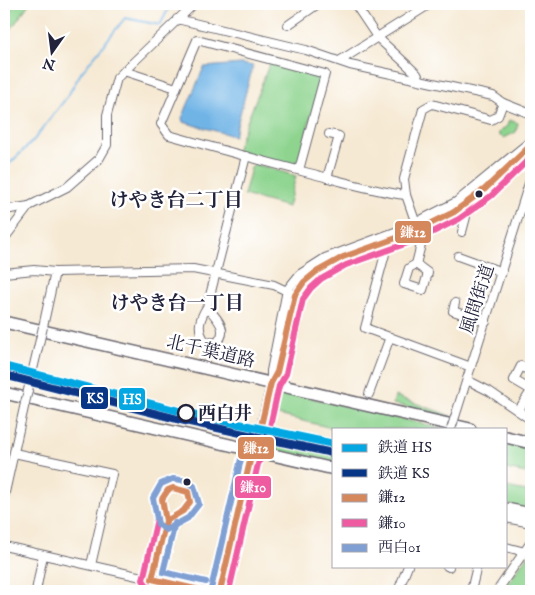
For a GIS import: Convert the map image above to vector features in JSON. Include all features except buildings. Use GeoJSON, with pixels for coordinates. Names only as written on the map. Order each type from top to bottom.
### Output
{"type":"FeatureCollection","features":[{"type":"Feature","properties":{"kind":"highway","name":"北千葉道路"},"geometry":{"type":"LineString","coordinates":[[4,322],[271,385],[465,428]]}},
{"type":"Feature","properties":{"kind":"highway"},"geometry":{"type":"LineString","coordinates":[[4,393],[255,449],[332,468]]}},
{"type":"Feature","properties":{"kind":"highway"},"geometry":{"type":"LineString","coordinates":[[508,437],[531,443]]}},
{"type":"Feature","properties":{"kind":"highway"},"geometry":{"type":"LineString","coordinates":[[508,509],[531,514]]}},
{"type":"Feature","properties":{"kind":"main road"},"geometry":{"type":"LineString","coordinates":[[220,591],[250,461],[255,449]]}},
{"type":"Feature","properties":{"kind":"main road"},"geometry":{"type":"LineString","coordinates":[[227,591],[256,463],[255,449]]}},
{"type":"Feature","properties":{"kind":"street"},"geometry":{"type":"LineString","coordinates":[[4,210],[29,206],[67,187],[104,153],[107,145],[106,114],[117,78],[194,4]]}},
{"type":"Feature","properties":{"kind":"street"},"geometry":{"type":"LineString","coordinates":[[288,25],[318,4]]}},
{"type":"Feature","properties":{"kind":"street"},"geometry":{"type":"LineString","coordinates":[[356,4],[376,37],[418,74],[419,78]]}},
{"type":"Feature","properties":{"kind":"street"},"geometry":{"type":"LineString","coordinates":[[340,60],[430,4]]}},
{"type":"Feature","properties":{"kind":"street"},"geometry":{"type":"LineString","coordinates":[[177,19],[340,60],[350,65],[419,78],[493,96],[503,103],[531,114]]}},
{"type":"Feature","properties":{"kind":"street"},"geometry":{"type":"LineString","coordinates":[[299,170],[325,74],[196,40],[161,124],[168,135],[327,178],[382,192],[406,195]]}},
{"type":"Feature","properties":{"kind":"street"},"geometry":{"type":"LineString","coordinates":[[124,71],[176,88]]}},
{"type":"Feature","properties":{"kind":"street"},"geometry":{"type":"LineString","coordinates":[[416,264],[422,241],[406,195],[404,179],[423,109],[432,104],[491,120],[498,116],[503,103]]}},
{"type":"Feature","properties":{"kind":"street"},"geometry":{"type":"LineString","coordinates":[[327,178],[338,136],[329,134]]}},
{"type":"Feature","properties":{"kind":"street"},"geometry":{"type":"LineString","coordinates":[[271,385],[271,371],[288,290],[300,274],[319,261],[462,207],[484,191],[531,143]]}},
{"type":"Feature","properties":{"kind":"street"},"geometry":{"type":"LineString","coordinates":[[255,449],[271,385],[277,372],[295,295],[307,279],[323,267],[382,244],[456,202],[520,148],[531,143]]}},
{"type":"Feature","properties":{"kind":"street"},"geometry":{"type":"LineString","coordinates":[[207,307],[246,156]]}},
{"type":"Feature","properties":{"kind":"street","name":"風間街道"},"geometry":{"type":"LineString","coordinates":[[451,428],[531,177]]}},
{"type":"Feature","properties":{"kind":"street"},"geometry":{"type":"LineString","coordinates":[[4,239],[29,206]]}},
{"type":"Feature","properties":{"kind":"street"},"geometry":{"type":"LineString","coordinates":[[462,207],[466,217],[462,232]]}},
{"type":"Feature","properties":{"kind":"street"},"geometry":{"type":"LineString","coordinates":[[522,207],[531,210]]}},
{"type":"Feature","properties":{"kind":"street"},"geometry":{"type":"LineString","coordinates":[[382,244],[385,254],[365,328],[471,368]]}},
{"type":"Feature","properties":{"kind":"street"},"geometry":{"type":"LineString","coordinates":[[458,256],[502,272]]}},
{"type":"Feature","properties":{"kind":"street"},"geometry":{"type":"LineString","coordinates":[[4,273],[34,270],[55,272],[193,269],[216,272],[288,290],[295,295]]}},
{"type":"Feature","properties":{"kind":"street"},"geometry":{"type":"LineString","coordinates":[[4,498],[55,272]]}},
{"type":"Feature","properties":{"kind":"street"},"geometry":{"type":"LineString","coordinates":[[455,303],[454,311],[486,322]]}},
{"type":"Feature","properties":{"kind":"street"},"geometry":{"type":"LineString","coordinates":[[369,394],[390,337]]}},
{"type":"Feature","properties":{"kind":"street"},"geometry":{"type":"LineString","coordinates":[[518,411],[531,391],[514,380],[521,366],[531,372]]}},
{"type":"Feature","properties":{"kind":"street"},"geometry":{"type":"LineString","coordinates":[[467,380],[531,420]]}},
{"type":"Feature","properties":{"kind":"street"},"geometry":{"type":"LineString","coordinates":[[14,453],[112,474],[91,565]]}},
{"type":"Feature","properties":{"kind":"street"},"geometry":{"type":"LineString","coordinates":[[508,518],[531,523]]}},
{"type":"Feature","properties":{"kind":"street"},"geometry":{"type":"LineString","coordinates":[[497,591],[531,542]]}},
{"type":"Feature","properties":{"kind":"street"},"geometry":{"type":"LineString","coordinates":[[4,546],[204,591]]}},
{"type":"Feature","properties":{"kind":"street"},"geometry":{"type":"LineString","coordinates":[[508,548],[525,552]]}},
{"type":"Feature","properties":{"kind":"street"},"geometry":{"type":"LineString","coordinates":[[36,591],[43,555]]}},
{"type":"Feature","properties":{"kind":"street"},"geometry":{"type":"LineString","coordinates":[[398,591],[407,568]]}},
{"type":"Feature","properties":{"kind":"street"},"geometry":{"type":"LineString","coordinates":[[471,591],[477,568]]}},
{"type":"Feature","properties":{"kind":"green space"},"geometry":{"type":"Polygon","coordinates":[[[15,4],[29,4],[4,39],[4,19],[15,4]]]}},
{"type":"Feature","properties":{"kind":"green space"},"geometry":{"type":"Polygon","coordinates":[[[270,62],[319,76],[321,79],[298,164],[294,166],[236,151],[270,62]]]}},
{"type":"Feature","properties":{"kind":"green space"},"geometry":{"type":"Polygon","coordinates":[[[509,120],[518,123],[516,132],[504,138],[499,135],[499,132],[507,126],[509,120]]]}},
{"type":"Feature","properties":{"kind":"green space"},"geometry":{"type":"Polygon","coordinates":[[[255,164],[296,176],[288,207],[244,195],[251,168],[255,164]]]}},
{"type":"Feature","properties":{"kind":"green space"},"geometry":{"type":"Polygon","coordinates":[[[279,392],[442,428],[332,428],[274,414],[279,392]]]}},
{"type":"Feature","properties":{"kind":"green space"},"geometry":{"type":"Polygon","coordinates":[[[395,396],[451,416],[393,404],[395,396]]]}},
{"type":"Feature","properties":{"kind":"green space"},"geometry":{"type":"Polygon","coordinates":[[[269,437],[332,451],[332,465],[269,450],[266,447],[269,437]]]}},
{"type":"Feature","properties":{"kind":"green space"},"geometry":{"type":"Polygon","coordinates":[[[508,442],[531,448],[531,474],[508,469],[508,442]]]}},
{"type":"Feature","properties":{"kind":"green space"},"geometry":{"type":"Polygon","coordinates":[[[508,487],[531,492],[531,510],[508,504],[508,487]]]}},
{"type":"Feature","properties":{"kind":"green space"},"geometry":{"type":"Polygon","coordinates":[[[531,551],[531,591],[502,591],[531,551]]]}},
{"type":"Feature","properties":{"kind":"water"},"geometry":{"type":"Polygon","coordinates":[[[241,64],[253,66],[234,136],[183,122],[182,118],[204,67],[241,64]]]}},
{"type":"Feature","properties":{"kind":"waterway"},"geometry":{"type":"LineString","coordinates":[[4,169],[33,141],[67,97],[81,73],[125,18],[160,25],[171,4]]}},
{"type":"Feature","properties":{"kind":"rail line","name":"HS"},"geometry":{"type":"LineString","coordinates":[[4,366],[187,413],[332,444]]}},
{"type":"Feature","properties":{"kind":"rail line","name":"KS"},"geometry":{"type":"LineString","coordinates":[[4,375],[185,421],[332,453]]}},
{"type":"Feature","properties":{"kind":"transit line","name":"鎌12"},"geometry":{"type":"LineString","coordinates":[[220,591],[250,461],[255,451],[271,383],[277,372],[295,295],[304,282],[316,272],[343,257],[416,231],[454,212],[485,189],[531,145]]}},
{"type":"Feature","properties":{"kind":"transit line","name":"鎌10"},"geometry":{"type":"LineString","coordinates":[[229,591],[258,464],[264,453],[279,386],[286,374],[303,299],[321,279],[346,265],[419,239],[459,219],[491,196],[531,157]]}},
{"type":"Feature","properties":{"kind":"transit line","name":"西白01"},"geometry":{"type":"LineString","coordinates":[[211,589],[241,459],[247,447]]}},
{"type":"Feature","properties":{"kind":"transit line","name":"西白01"},"geometry":{"type":"LineString","coordinates":[[170,480],[161,484],[153,498],[158,524],[166,530],[188,518],[199,504],[194,486],[182,480],[173,479]]}},
{"type":"Feature","properties":{"kind":"transit line","name":"鎌12"},"geometry":{"type":"LineString","coordinates":[[173,488],[188,492],[190,502],[183,511],[166,521],[162,499],[168,490],[173,488]]}},
{"type":"Feature","properties":{"kind":"transit line","name":"鎌10"},"geometry":{"type":"LineString","coordinates":[[157,519],[143,580],[148,587],[166,591]]}},
{"type":"Feature","properties":{"kind":"transit line","name":"鎌12"},"geometry":{"type":"LineString","coordinates":[[166,521],[152,579],[204,591]]}},
{"type":"Feature","properties":{"kind":"transit line","name":"西白01"},"geometry":{"type":"LineString","coordinates":[[175,523],[163,572],[206,582]]}},
{"type":"Feature","properties":{"kind":"place","name":"西白井"},"geometry":{"type":"Point","coordinates":[186,413]}},
{"type":"Feature","properties":{"kind":"district","name":"けやき台二丁目"},"geometry":{"type":"Point","coordinates":[176,199]}},
{"type":"Feature","properties":{"kind":"district","name":"けやき台一丁目"},"geometry":{"type":"Point","coordinates":[177,302]}}]}
